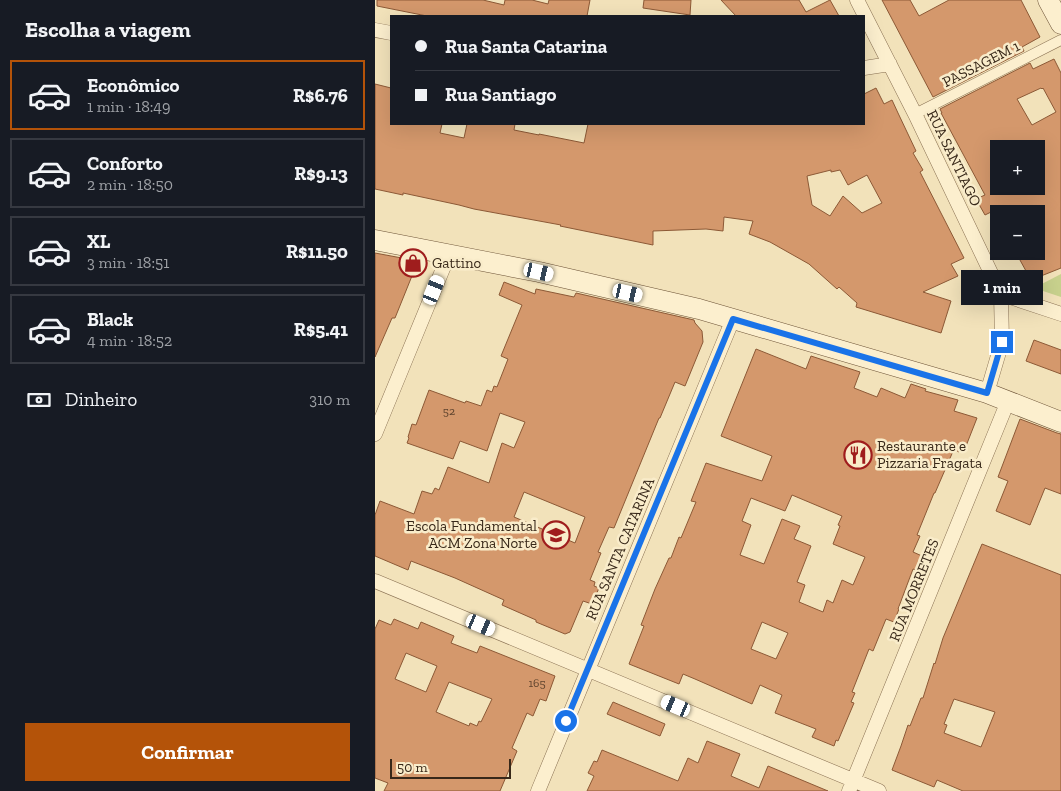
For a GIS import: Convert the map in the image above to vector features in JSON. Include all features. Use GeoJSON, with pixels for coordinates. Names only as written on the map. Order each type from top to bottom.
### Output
{"type":"FeatureCollection","features":[{"type":"Feature","properties":{"kind":"main road"},"geometry":{"type":"LineString","coordinates":[[1048,0],[1061,24]]}},
{"type":"Feature","properties":{"kind":"main road"},"geometry":{"type":"LineString","coordinates":[[375,240],[539,272],[681,305],[987,393],[1061,422]]}},
{"type":"Feature","properties":{"kind":"street","name":"RUA SANTIAGO"},"geometry":{"type":"LineString","coordinates":[[857,0],[865,15]]}},
{"type":"Feature","properties":{"kind":"street","name":"RUA SANTIAGO"},"geometry":{"type":"LineString","coordinates":[[865,16],[915,114],[1001,294],[1002,342],[987,393]]}},
{"type":"Feature","properties":{"kind":"street"},"geometry":{"type":"LineString","coordinates":[[375,30],[390,33]]}},
{"type":"Feature","properties":{"kind":"street","name":"PASSAGEM 1"},"geometry":{"type":"LineString","coordinates":[[915,114],[1061,40]]}},
{"type":"Feature","properties":{"kind":"street"},"geometry":{"type":"LineString","coordinates":[[865,68],[890,64]]}},
{"type":"Feature","properties":{"kind":"street"},"geometry":{"type":"LineString","coordinates":[[375,434],[449,254]]}},
{"type":"Feature","properties":{"kind":"street"},"geometry":{"type":"LineString","coordinates":[[1001,294],[1061,314]]}},
{"type":"Feature","properties":{"kind":"street","name":"RUA SANTA CATARINA"},"geometry":{"type":"LineString","coordinates":[[538,791],[733,319]]}},
{"type":"Feature","properties":{"kind":"street","name":"RUA MORRETES"},"geometry":{"type":"LineString","coordinates":[[851,786],[1008,401]]}},
{"type":"Feature","properties":{"kind":"street"},"geometry":{"type":"LineString","coordinates":[[375,581],[587,669],[851,786],[879,791]]}},
{"type":"Feature","properties":{"kind":"green space"},"geometry":{"type":"Polygon","coordinates":[[[1061,274],[1061,297],[1034,288],[1061,274]]]}},
{"type":"Feature","properties":{"kind":"building"},"geometry":{"type":"Polygon","coordinates":[[[377,0],[483,0],[504,5],[505,0],[532,0],[548,4],[549,0],[590,0],[587,15],[422,15],[377,6],[377,0]]]}},
{"type":"Feature","properties":{"kind":"building"},"geometry":{"type":"Polygon","coordinates":[[[644,0],[691,0],[690,15],[643,8],[644,0]]]}},
{"type":"Feature","properties":{"kind":"building"},"geometry":{"type":"Polygon","coordinates":[[[721,0],[799,0],[806,12],[830,0],[838,15],[735,15],[721,0]]]}},
{"type":"Feature","properties":{"kind":"building"},"geometry":{"type":"Polygon","coordinates":[[[882,0],[910,0],[919,16],[949,0],[1021,0],[1040,37],[1022,47],[1024,51],[933,97],[882,0]]]}},
{"type":"Feature","properties":{"kind":"building"},"geometry":{"type":"Polygon","coordinates":[[[1054,59],[1061,73],[1061,268],[1031,280],[1020,260],[1045,260],[1045,205],[990,205],[990,212],[985,215],[976,199],[985,195],[940,109],[1030,63],[1033,69],[1054,59]],[[1042,89],[1017,99],[1032,125],[1056,112],[1042,89]]]}},
{"type":"Feature","properties":{"kind":"building"},"geometry":{"type":"Polygon","coordinates":[[[375,84],[390,88],[390,125],[442,125],[440,133],[464,138],[467,125],[515,125],[514,130],[584,143],[588,125],[865,125],[865,94],[876,88],[884,104],[892,100],[916,151],[913,153],[923,170],[920,172],[964,258],[951,264],[958,276],[923,292],[951,301],[941,333],[856,307],[857,303],[839,287],[837,289],[809,264],[770,242],[749,234],[753,221],[724,217],[723,231],[706,229],[653,231],[653,245],[403,193],[403,195],[375,189],[375,84]],[[831,170],[807,176],[812,205],[830,216],[843,196],[862,213],[882,203],[867,175],[848,185],[840,170],[831,172],[831,170]]]}},
{"type":"Feature","properties":{"kind":"building"},"geometry":{"type":"Polygon","coordinates":[[[375,253],[418,261],[395,318],[392,318],[375,357],[375,253]]]}},
{"type":"Feature","properties":{"kind":"building"},"geometry":{"type":"Polygon","coordinates":[[[504,282],[535,294],[536,289],[574,297],[576,293],[694,320],[702,331],[703,342],[685,386],[675,382],[614,528],[609,527],[598,552],[601,553],[590,580],[595,582],[594,586],[599,588],[592,604],[583,601],[570,632],[565,634],[502,605],[504,600],[455,578],[411,561],[408,570],[375,556],[375,515],[380,501],[414,514],[422,491],[432,494],[435,488],[439,490],[448,467],[489,483],[502,443],[514,448],[525,422],[500,413],[487,451],[460,441],[453,459],[407,443],[412,424],[416,425],[429,390],[465,403],[466,401],[481,406],[487,390],[492,392],[494,386],[497,387],[508,359],[501,356],[522,305],[499,295],[504,282]],[[524,492],[514,517],[575,543],[585,517],[524,492]]]}},
{"type":"Feature","properties":{"kind":"building"},"geometry":{"type":"Polygon","coordinates":[[[1034,340],[1061,350],[1061,374],[1026,361],[1034,340]]]}},
{"type":"Feature","properties":{"kind":"building"},"geometry":{"type":"Polygon","coordinates":[[[756,349],[806,369],[811,356],[860,372],[854,388],[877,397],[881,388],[905,398],[911,384],[926,389],[925,391],[958,400],[954,411],[977,418],[966,446],[962,445],[959,452],[954,449],[934,493],[917,535],[920,536],[913,552],[922,556],[916,570],[913,569],[894,622],[886,619],[873,651],[869,649],[852,692],[855,693],[851,702],[854,703],[838,741],[836,740],[834,746],[812,737],[816,729],[775,713],[782,695],[760,685],[752,704],[683,674],[679,684],[629,664],[644,626],[641,625],[655,589],[669,558],[671,558],[679,537],[681,538],[696,502],[691,501],[706,463],[762,481],[772,456],[721,436],[756,349]],[[792,495],[785,511],[751,498],[742,521],[751,525],[740,555],[764,564],[782,519],[800,526],[794,539],[811,546],[797,582],[805,585],[799,602],[823,612],[827,600],[833,603],[842,580],[853,585],[865,557],[833,544],[842,516],[792,495]],[[762,622],[751,649],[776,659],[788,633],[762,622]]]}},
{"type":"Feature","properties":{"kind":"building"},"geometry":{"type":"Polygon","coordinates":[[[1020,419],[1061,434],[1061,494],[1045,488],[1030,525],[996,511],[1008,481],[998,477],[1020,419]]]}},
{"type":"Feature","properties":{"kind":"building"},"geometry":{"type":"Polygon","coordinates":[[[982,544],[1061,575],[1061,791],[963,791],[937,780],[934,787],[892,770],[908,725],[910,726],[921,698],[923,698],[943,638],[982,544]],[[954,699],[944,724],[947,725],[944,733],[981,747],[995,712],[954,699]]]}},
{"type":"Feature","properties":{"kind":"building"},"geometry":{"type":"Polygon","coordinates":[[[394,619],[418,629],[421,622],[454,636],[451,643],[477,653],[480,646],[555,676],[546,701],[540,699],[533,716],[527,713],[512,748],[517,751],[500,791],[384,791],[388,783],[375,778],[375,629],[379,620],[391,625],[394,619]],[[406,653],[395,679],[426,692],[437,666],[406,653]],[[449,682],[436,712],[469,726],[470,723],[477,726],[479,721],[481,722],[492,699],[449,682]]]}},
{"type":"Feature","properties":{"kind":"building"},"geometry":{"type":"Polygon","coordinates":[[[613,702],[665,724],[660,736],[607,714],[613,702]]]}},
{"type":"Feature","properties":{"kind":"building"},"geometry":{"type":"Polygon","coordinates":[[[707,741],[740,754],[731,776],[759,788],[768,766],[828,791],[587,791],[594,776],[588,773],[594,761],[597,762],[602,750],[678,781],[688,758],[698,763],[707,741]]]}},
{"type":"Feature","properties":{"kind":"place","name":"Gattino"},"geometry":{"type":"Point","coordinates":[413,263]}},
{"type":"Feature","properties":{"kind":"place","name":"Restaurante e Pizzaria Fragata"},"geometry":{"type":"Point","coordinates":[858,455]}},
{"type":"Feature","properties":{"kind":"place","name":"Escola Fundamental ACM Zona Norte"},"geometry":{"type":"Point","coordinates":[556,535]}},
{"type":"Feature","properties":{"kind":"route"},"geometry":{"type":"LineString","coordinates":[[566,721],[733,319],[987,393],[1002,342]]}}]}
